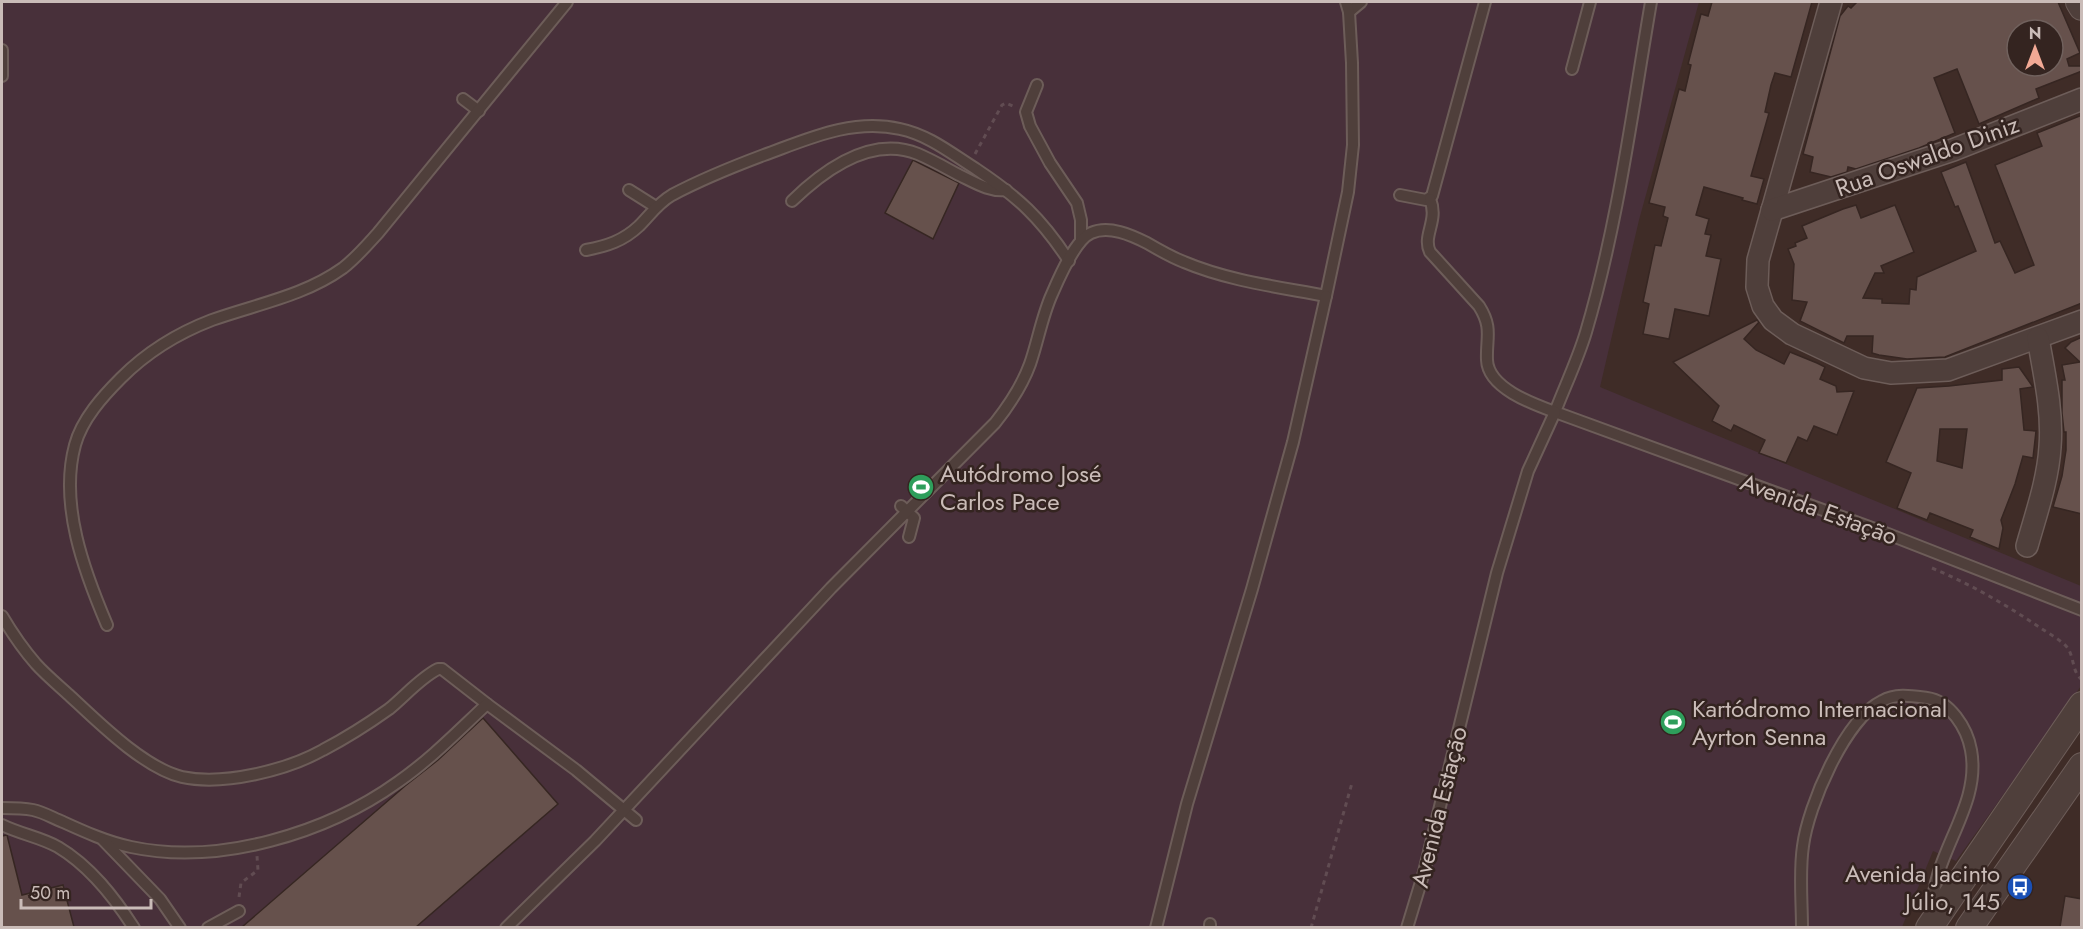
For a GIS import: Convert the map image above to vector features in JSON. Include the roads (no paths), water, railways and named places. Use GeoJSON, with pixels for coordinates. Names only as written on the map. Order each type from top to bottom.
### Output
{"type":"FeatureCollection","features":[{"type":"Feature","properties":{"kind":"street"},"geometry":{"type":"LineString","coordinates":[[1832,2],[1758,260],[1756,287],[1763,306],[1773,320],[1792,334],[1864,368],[1891,373],[1948,370],[2082,321]]}},
{"type":"Feature","properties":{"kind":"street"},"geometry":{"type":"LineString","coordinates":[[2079,2],[2082,7]]}},
{"type":"Feature","properties":{"kind":"street","name":"Rua Oswaldo Diniz"},"geometry":{"type":"LineString","coordinates":[[1772,210],[1953,150],[2082,99]]}},
{"type":"Feature","properties":{"kind":"street"},"geometry":{"type":"LineString","coordinates":[[2027,546],[2042,490],[2050,448],[2047,388],[2038,338]]}},
{"type":"Feature","properties":{"kind":"street"},"geometry":{"type":"LineString","coordinates":[[1931,924],[2082,705]]}},
{"type":"Feature","properties":{"kind":"street"},"geometry":{"type":"LineString","coordinates":[[1969,927],[2082,766]]}},
{"type":"Feature","properties":{"kind":"street"},"geometry":{"type":"LineString","coordinates":[[1990,839],[2017,859]]}},
{"type":"Feature","properties":{"kind":"lane"},"geometry":{"type":"LineString","coordinates":[[107,625],[81,559],[71,492],[71,465],[75,442],[97,404],[129,370],[175,336],[213,320],[262,306],[298,292],[345,267],[378,233],[567,2]]}},
{"type":"Feature","properties":{"kind":"lane"},"geometry":{"type":"LineString","coordinates":[[1156,927],[1187,804],[1252,589],[1290,453],[1345,212],[1353,145],[1352,63],[1348,7],[1361,2]]}},
{"type":"Feature","properties":{"kind":"lane"},"geometry":{"type":"LineString","coordinates":[[1485,2],[1430,199],[1434,217],[1427,247],[1484,314],[1489,328],[1487,362],[1489,371],[1500,384],[1527,401],[1555,412]]}},
{"type":"Feature","properties":{"kind":"lane"},"geometry":{"type":"LineString","coordinates":[[1572,69],[1590,2]]}},
{"type":"Feature","properties":{"kind":"lane","name":"Avenida Estação"},"geometry":{"type":"LineString","coordinates":[[1407,927],[1424,872],[1497,573],[1528,471],[1555,412],[1586,334],[1599,285],[1620,182],[1651,2]]}},
{"type":"Feature","properties":{"kind":"lane"},"geometry":{"type":"LineString","coordinates":[[2,50],[2,76]]}},
{"type":"Feature","properties":{"kind":"lane"},"geometry":{"type":"LineString","coordinates":[[1036,85],[1026,112],[1034,136],[1077,203],[1081,220],[1081,239]]}},
{"type":"Feature","properties":{"kind":"lane"},"geometry":{"type":"LineString","coordinates":[[464,99],[479,111]]}},
{"type":"Feature","properties":{"kind":"lane"},"geometry":{"type":"LineString","coordinates":[[586,250],[603,247],[620,240],[670,196],[722,170],[839,129],[898,128],[924,137],[1006,189],[1040,221],[1069,261]]}},
{"type":"Feature","properties":{"kind":"lane"},"geometry":{"type":"LineString","coordinates":[[792,201],[805,188],[848,159],[877,150],[892,149],[917,154],[983,186],[999,191],[1006,189]]}},
{"type":"Feature","properties":{"kind":"lane"},"geometry":{"type":"LineString","coordinates":[[629,189],[656,207]]}},
{"type":"Feature","properties":{"kind":"lane"},"geometry":{"type":"LineString","coordinates":[[1400,195],[1420,200],[1430,199]]}},
{"type":"Feature","properties":{"kind":"lane"},"geometry":{"type":"LineString","coordinates":[[506,927],[624,810],[904,509],[995,423],[1011,402],[1030,363],[1040,326],[1052,295],[1081,239],[1100,230],[1129,234],[1184,262],[1213,272],[1326,296]]}},
{"type":"Feature","properties":{"kind":"lane","name":"Avenida Estação"},"geometry":{"type":"LineString","coordinates":[[1555,412],[1875,529],[2082,610]]}},
{"type":"Feature","properties":{"kind":"lane"},"geometry":{"type":"LineString","coordinates":[[904,509],[914,521],[909,537]]}},
{"type":"Feature","properties":{"kind":"lane"},"geometry":{"type":"LineString","coordinates":[[2,616],[37,665],[101,724],[151,764],[182,777],[212,779],[238,776],[268,771],[296,762],[321,751],[388,709],[438,669],[446,672],[576,770],[636,820]]}},
{"type":"Feature","properties":{"kind":"lane"},"geometry":{"type":"LineString","coordinates":[[1802,927],[1803,846],[1815,799],[1827,772],[1854,728],[1882,701],[1897,696],[1931,698],[1941,704],[1960,722],[1971,747],[1973,777],[1969,797],[1940,872],[1934,894],[1931,924]]}},
{"type":"Feature","properties":{"kind":"lane"},"geometry":{"type":"LineString","coordinates":[[2,808],[35,810],[102,839],[149,850],[210,850],[268,841],[335,819],[397,783],[487,704]]}},
{"type":"Feature","properties":{"kind":"lane"},"geometry":{"type":"LineString","coordinates":[[2,825],[58,848],[81,865],[102,884],[134,927]]}},
{"type":"Feature","properties":{"kind":"lane"},"geometry":{"type":"LineString","coordinates":[[102,839],[160,899],[180,927]]}},
{"type":"Feature","properties":{"kind":"lane"},"geometry":{"type":"LineString","coordinates":[[208,927],[239,910]]}},
{"type":"Feature","properties":{"kind":"place","name":"Autódromo José Carlos Pace"},"geometry":{"type":"Point","coordinates":[921,487]}},
{"type":"Feature","properties":{"kind":"place","name":"Kartódromo Internacional Ayrton Senna"},"geometry":{"type":"Point","coordinates":[1673,722]}},
{"type":"Feature","properties":{"kind":"place","name":"Avenida Jacinto Júlio, 145"},"geometry":{"type":"Point","coordinates":[2020,887]}}]}
